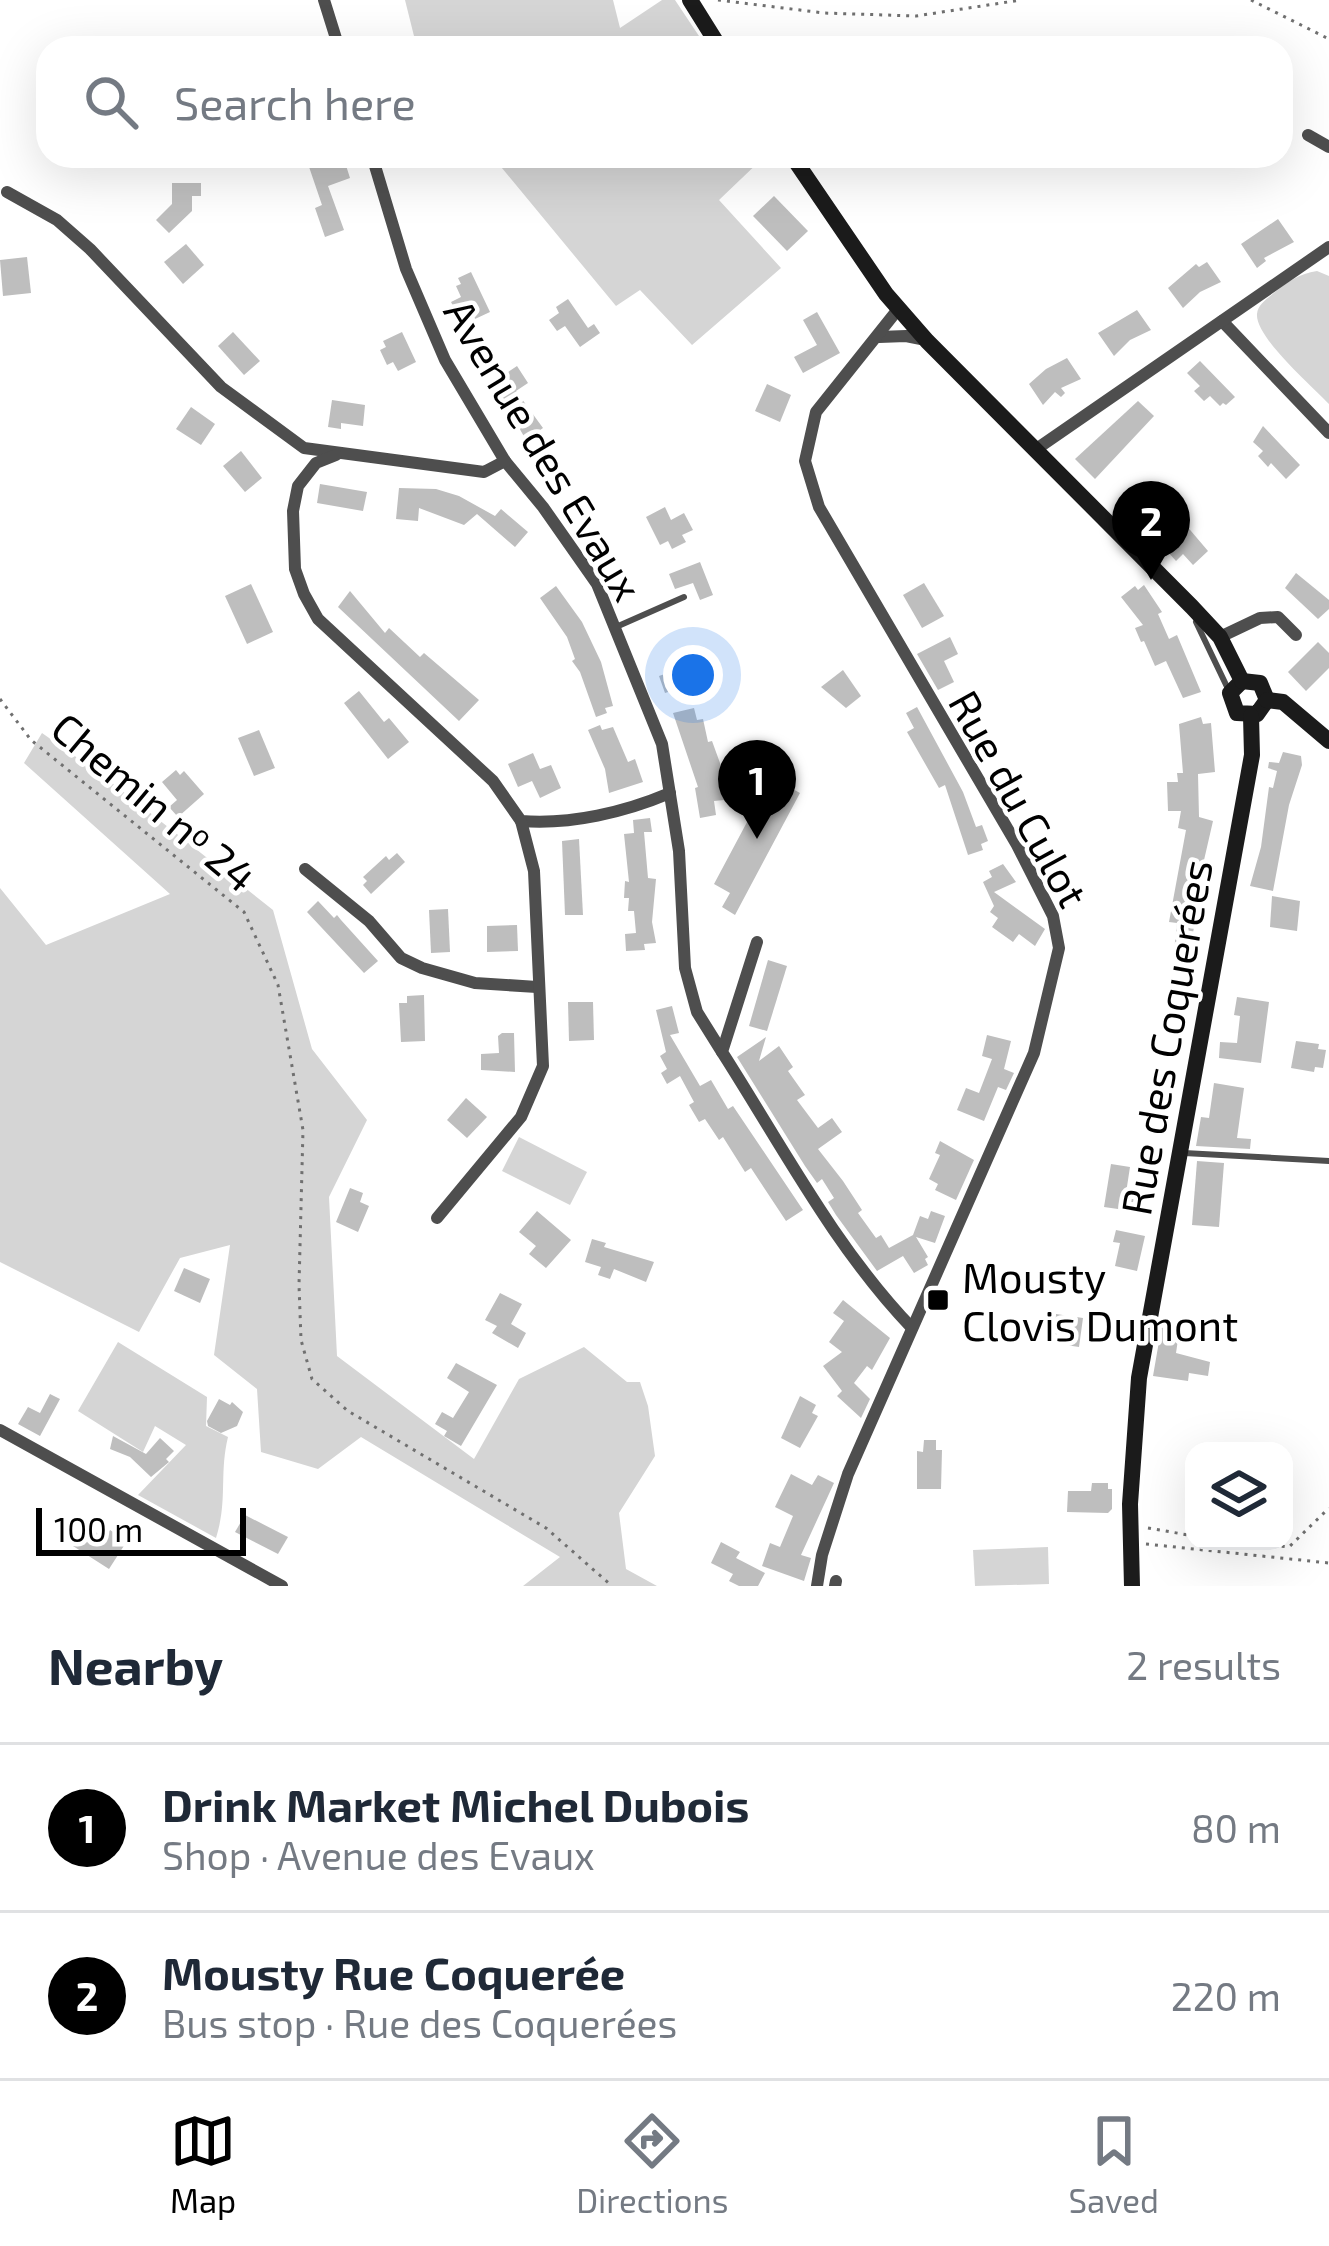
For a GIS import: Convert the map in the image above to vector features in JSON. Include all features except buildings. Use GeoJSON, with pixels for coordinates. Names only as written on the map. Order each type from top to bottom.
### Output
{"type":"FeatureCollection","features":[{"type":"Feature","properties":{"kind":"street"},"geometry":{"type":"LineString","coordinates":[[324,0],[335,36]]}},
{"type":"Feature","properties":{"kind":"street"},"geometry":{"type":"LineString","coordinates":[[690,0],[712,36]]}},
{"type":"Feature","properties":{"kind":"street"},"geometry":{"type":"LineString","coordinates":[[1308,135],[1329,147]]}},
{"type":"Feature","properties":{"kind":"street","name":"Avenue des Evaux"},"geometry":{"type":"LineString","coordinates":[[376,168],[425,320],[505,461],[597,584],[662,744],[680,850],[685,968],[697,1012],[804,1183],[890,1305],[912,1328]]}},
{"type":"Feature","properties":{"kind":"street"},"geometry":{"type":"LineString","coordinates":[[800,168],[898,308],[1220,637],[1236,687],[1230,700],[1237,713],[1251,716],[1262,711],[1267,700],[1260,683],[1236,687]]}},
{"type":"Feature","properties":{"kind":"street"},"geometry":{"type":"LineString","coordinates":[[7,192],[57,220],[221,388],[304,448],[484,472],[505,461]]}},
{"type":"Feature","properties":{"kind":"street"},"geometry":{"type":"LineString","coordinates":[[1035,450],[1327,252]]}},
{"type":"Feature","properties":{"kind":"street"},"geometry":{"type":"LineString","coordinates":[[879,337],[898,308]]}},
{"type":"Feature","properties":{"kind":"street"},"geometry":{"type":"LineString","coordinates":[[879,337],[898,308]]}},
{"type":"Feature","properties":{"kind":"street"},"geometry":{"type":"LineString","coordinates":[[1222,321],[1329,433]]}},
{"type":"Feature","properties":{"kind":"street"},"geometry":{"type":"LineString","coordinates":[[879,337],[927,340]]}},
{"type":"Feature","properties":{"kind":"street","name":"Rue du Culot"},"geometry":{"type":"LineString","coordinates":[[817,1586],[848,1474],[1028,1070],[1059,948],[1053,916],[1017,845],[914,674],[810,483],[806,442],[816,412],[879,337]]}},
{"type":"Feature","properties":{"kind":"street"},"geometry":{"type":"LineString","coordinates":[[337,455],[316,463],[298,485],[293,511],[295,569],[304,594],[319,619],[494,781],[521,821],[534,871],[544,1066],[520,1117],[437,1218]]}},
{"type":"Feature","properties":{"kind":"street"},"geometry":{"type":"LineString","coordinates":[[1220,637],[1261,618],[1278,617],[1296,635]]}},
{"type":"Feature","properties":{"kind":"street"},"geometry":{"type":"LineString","coordinates":[[1267,700],[1282,702],[1329,741]]}},
{"type":"Feature","properties":{"kind":"street","name":"Rue des Coquerées"},"geometry":{"type":"LineString","coordinates":[[1132,1586],[1133,1426],[1252,755],[1251,716]]}},
{"type":"Feature","properties":{"kind":"street"},"geometry":{"type":"LineString","coordinates":[[521,821],[543,823],[608,813],[670,793]]}},
{"type":"Feature","properties":{"kind":"street"},"geometry":{"type":"LineString","coordinates":[[305,869],[369,921],[401,958],[475,983],[537,987]]}},
{"type":"Feature","properties":{"kind":"street"},"geometry":{"type":"LineString","coordinates":[[722,1052],[757,942]]}},
{"type":"Feature","properties":{"kind":"street"},"geometry":{"type":"LineString","coordinates":[[0,1430],[282,1586]]}},
{"type":"Feature","properties":{"kind":"lane"},"geometry":{"type":"LineString","coordinates":[[615,628],[684,596]]}},
{"type":"Feature","properties":{"kind":"lane"},"geometry":{"type":"LineString","coordinates":[[1192,607],[1195,621],[1236,687]]}},
{"type":"Feature","properties":{"kind":"lane"},"geometry":{"type":"LineString","coordinates":[[1180,1152],[1329,1161]]}},
{"type":"Feature","properties":{"kind":"path"},"geometry":{"type":"LineString","coordinates":[[718,0],[824,13],[916,16],[1021,0]]}},
{"type":"Feature","properties":{"kind":"path"},"geometry":{"type":"LineString","coordinates":[[1251,0],[1329,39]]}},
{"type":"Feature","properties":{"kind":"path","name":"Chemin nᵒ 24"},"geometry":{"type":"LineString","coordinates":[[0,699],[31,740],[244,912],[278,985],[303,1130],[301,1340],[312,1378],[348,1411],[546,1528],[612,1586]]}},
{"type":"Feature","properties":{"kind":"path"},"geometry":{"type":"LineString","coordinates":[[1293,1543],[1329,1508]]}},
{"type":"Feature","properties":{"kind":"path"},"geometry":{"type":"LineString","coordinates":[[1146,1528],[1185,1534]]}},
{"type":"Feature","properties":{"kind":"path"},"geometry":{"type":"LineString","coordinates":[[1130,1543],[1329,1563]]}},
{"type":"Feature","properties":{"kind":"shaded area"},"geometry":{"type":"Polygon","coordinates":[[[405,0],[613,0],[620,28],[662,0],[675,0],[699,36],[414,36],[405,0]]]}},
{"type":"Feature","properties":{"kind":"shaded area"},"geometry":{"type":"Polygon","coordinates":[[[502,168],[752,168],[719,200],[781,268],[692,345],[640,290],[616,306],[502,168]]]}},
{"type":"Feature","properties":{"kind":"shaded area"},"geometry":{"type":"Polygon","coordinates":[[[1317,271],[1329,276],[1329,404],[1275,348],[1257,314],[1263,302],[1285,284],[1317,271]]]}},
{"type":"Feature","properties":{"kind":"shaded area"},"geometry":{"type":"Polygon","coordinates":[[[42,733],[273,910],[312,1049],[367,1120],[329,1197],[337,1356],[474,1459],[519,1379],[584,1347],[627,1382],[640,1382],[655,1456],[619,1513],[626,1569],[657,1586],[523,1586],[560,1557],[361,1437],[318,1469],[261,1452],[257,1389],[214,1355],[230,1245],[180,1258],[139,1332],[0,1262],[0,888],[46,945],[170,894],[24,763],[42,733]]]}},
{"type":"Feature","properties":{"kind":"shaded area"},"geometry":{"type":"Polygon","coordinates":[[[519,1137],[587,1172],[570,1205],[502,1171],[519,1137]]]}},
{"type":"Feature","properties":{"kind":"shaded area"},"geometry":{"type":"Polygon","coordinates":[[[118,1342],[207,1397],[206,1426],[228,1437],[216,1538],[138,1495],[186,1445],[155,1426],[143,1452],[78,1411],[118,1342]]]}},
{"type":"Feature","properties":{"kind":"shaded area"},"geometry":{"type":"Polygon","coordinates":[[[1048,1547],[1049,1584],[975,1586],[973,1550],[1048,1547]]]}},
{"type":"Feature","properties":{"kind":"place","name":"Mousty Rue Coquerée"},"geometry":{"type":"Point","coordinates":[1151,580]}},
{"type":"Feature","properties":{"kind":"place","name":"Drink Market Michel Dubois"},"geometry":{"type":"Point","coordinates":[757,839]}},
{"type":"Feature","properties":{"kind":"place","name":"Mousty Clovis Dumont"},"geometry":{"type":"Point","coordinates":[938,1300]}}]}
